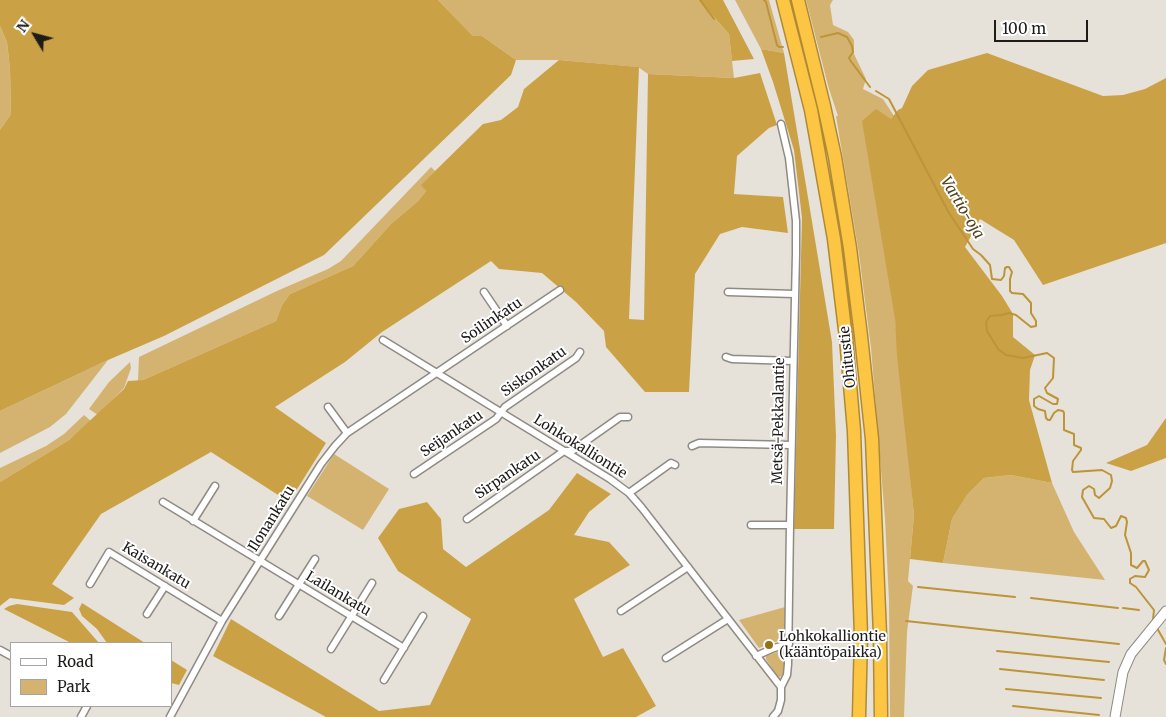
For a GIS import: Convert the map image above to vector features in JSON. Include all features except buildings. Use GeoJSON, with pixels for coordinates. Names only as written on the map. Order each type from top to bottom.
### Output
{"type":"FeatureCollection","features":[{"type":"Feature","properties":{"kind":"highway","name":"Ohitustie"},"geometry":{"type":"LineString","coordinates":[[783,0],[811,110],[834,239],[846,338],[854,431],[861,626],[859,717]]}},
{"type":"Feature","properties":{"kind":"highway","name":"Ohitustie"},"geometry":{"type":"LineString","coordinates":[[798,0],[835,158],[850,248],[861,336],[872,439],[880,635],[881,717]]}},
{"type":"Feature","properties":{"kind":"street","name":"Metsä-Pekkalantie"},"geometry":{"type":"LineString","coordinates":[[773,717],[778,711],[782,700],[781,687],[787,676],[796,221],[790,158],[781,124]]}},
{"type":"Feature","properties":{"kind":"street","name":"Soilinkatu"},"geometry":{"type":"LineString","coordinates":[[437,373],[560,290]]}},
{"type":"Feature","properties":{"kind":"street"},"geometry":{"type":"LineString","coordinates":[[484,292],[507,326]]}},
{"type":"Feature","properties":{"kind":"street"},"geometry":{"type":"LineString","coordinates":[[728,292],[794,294]]}},
{"type":"Feature","properties":{"kind":"street","name":"Lohkokalliontie"},"geometry":{"type":"LineString","coordinates":[[383,340],[610,479],[629,493],[781,687]]}},
{"type":"Feature","properties":{"kind":"street","name":"Siskonkatu"},"geometry":{"type":"LineString","coordinates":[[502,412],[505,407],[576,358],[580,352]]}},
{"type":"Feature","properties":{"kind":"street"},"geometry":{"type":"LineString","coordinates":[[726,357],[732,359],[793,361]]}},
{"type":"Feature","properties":{"kind":"street","name":"Ilonankatu"},"geometry":{"type":"LineString","coordinates":[[170,717],[222,621],[321,464],[347,433],[437,373]]}},
{"type":"Feature","properties":{"kind":"street"},"geometry":{"type":"LineString","coordinates":[[328,407],[347,433]]}},
{"type":"Feature","properties":{"kind":"street","name":"Seijankatu"},"geometry":{"type":"LineString","coordinates":[[414,474],[496,419],[502,412]]}},
{"type":"Feature","properties":{"kind":"street","name":"Sirpankatu"},"geometry":{"type":"LineString","coordinates":[[467,519],[564,452],[572,451],[620,417],[628,417]]}},
{"type":"Feature","properties":{"kind":"street"},"geometry":{"type":"LineString","coordinates":[[692,446],[699,443],[791,445]]}},
{"type":"Feature","properties":{"kind":"street"},"geometry":{"type":"LineString","coordinates":[[629,493],[671,463],[675,465]]}},
{"type":"Feature","properties":{"kind":"street"},"geometry":{"type":"LineString","coordinates":[[193,521],[215,486]]}},
{"type":"Feature","properties":{"kind":"street","name":"Lailankatu"},"geometry":{"type":"LineString","coordinates":[[163,502],[404,648]]}},
{"type":"Feature","properties":{"kind":"street"},"geometry":{"type":"LineString","coordinates":[[751,525],[790,525]]}},
{"type":"Feature","properties":{"kind":"street","name":"Kaisankatu"},"geometry":{"type":"LineString","coordinates":[[90,584],[109,552],[222,621]]}},
{"type":"Feature","properties":{"kind":"street"},"geometry":{"type":"LineString","coordinates":[[279,616],[314,559]]}},
{"type":"Feature","properties":{"kind":"street"},"geometry":{"type":"LineString","coordinates":[[621,611],[688,567]]}},
{"type":"Feature","properties":{"kind":"street"},"geometry":{"type":"LineString","coordinates":[[331,649],[372,583]]}},
{"type":"Feature","properties":{"kind":"street"},"geometry":{"type":"LineString","coordinates":[[147,614],[165,586]]}},
{"type":"Feature","properties":{"kind":"street"},"geometry":{"type":"LineString","coordinates":[[1115,717],[1123,672],[1131,654],[1166,611]]}},
{"type":"Feature","properties":{"kind":"street"},"geometry":{"type":"LineString","coordinates":[[384,680],[423,616]]}},
{"type":"Feature","properties":{"kind":"street"},"geometry":{"type":"LineString","coordinates":[[666,658],[728,619]]}},
{"type":"Feature","properties":{"kind":"street"},"geometry":{"type":"LineString","coordinates":[[756,656],[788,644]]}},
{"type":"Feature","properties":{"kind":"green space"},"geometry":{"type":"Polygon","coordinates":[[[438,0],[699,0],[729,34],[734,78],[648,74],[638,67],[559,60],[516,60],[482,36],[473,36],[438,0]]]}},
{"type":"Feature","properties":{"kind":"green space"},"geometry":{"type":"Polygon","coordinates":[[[735,0],[769,0],[784,53],[761,49],[735,0]]]}},
{"type":"Feature","properties":{"kind":"green space"},"geometry":{"type":"Polygon","coordinates":[[[806,0],[833,0],[830,5],[833,25],[848,32],[854,40],[854,54],[866,79],[863,89],[883,99],[894,116],[891,119],[895,318],[914,515],[908,581],[913,586],[907,632],[904,717],[890,717],[889,601],[885,519],[871,348],[859,254],[836,116],[838,116],[806,0]]]}},
{"type":"Feature","properties":{"kind":"green space"},"geometry":{"type":"Polygon","coordinates":[[[0,26],[7,42],[11,114],[0,130],[0,26]]]}},
{"type":"Feature","properties":{"kind":"green space"},"geometry":{"type":"Polygon","coordinates":[[[431,167],[435,171],[422,185],[426,191],[418,201],[391,224],[353,266],[290,294],[282,305],[276,321],[138,381],[139,357],[279,290],[328,269],[341,261],[431,167]]]}},
{"type":"Feature","properties":{"kind":"green space"},"geometry":{"type":"Polygon","coordinates":[[[108,360],[66,414],[50,427],[0,453],[0,411],[108,360]]]}},
{"type":"Feature","properties":{"kind":"green space"},"geometry":{"type":"Polygon","coordinates":[[[130,362],[131,368],[124,388],[98,415],[89,409],[109,382],[130,362]]]}},
{"type":"Feature","properties":{"kind":"green space"},"geometry":{"type":"Polygon","coordinates":[[[84,415],[91,421],[69,440],[0,482],[0,468],[46,446],[64,434],[84,415]]]}},
{"type":"Feature","properties":{"kind":"green space"},"geometry":{"type":"Polygon","coordinates":[[[334,454],[389,489],[363,530],[307,496],[334,454]]]}},
{"type":"Feature","properties":{"kind":"green space"},"geometry":{"type":"Polygon","coordinates":[[[1011,475],[1052,483],[1074,532],[1105,580],[943,563],[952,519],[967,495],[984,478],[1011,475]]]}},
{"type":"Feature","properties":{"kind":"green space"},"geometry":{"type":"Polygon","coordinates":[[[785,607],[786,638],[759,648],[739,620],[785,607]]]}},
{"type":"Feature","properties":{"kind":"green space"},"geometry":{"type":"Polygon","coordinates":[[[780,651],[786,655],[784,674],[778,678],[766,656],[780,651]]]}},
{"type":"Feature","properties":{"kind":"shaded area"},"geometry":{"type":"Polygon","coordinates":[[[0,0],[438,0],[473,36],[482,36],[516,60],[511,75],[324,255],[164,336],[0,411],[0,130],[11,114],[10,69],[7,42],[0,26],[0,0]]]}},
{"type":"Feature","properties":{"kind":"shaded area"},"geometry":{"type":"Polygon","coordinates":[[[699,0],[723,0],[754,59],[732,61],[729,34],[699,0]]]}},
{"type":"Feature","properties":{"kind":"shaded area"},"geometry":{"type":"Polygon","coordinates":[[[761,49],[784,53],[832,342],[836,436],[834,529],[794,529],[802,218],[794,150],[761,49]]]}},
{"type":"Feature","properties":{"kind":"shaded area"},"geometry":{"type":"Polygon","coordinates":[[[987,53],[1103,96],[1123,95],[1145,89],[1166,78],[1166,243],[1043,285],[1014,240],[980,219],[965,247],[1002,296],[1013,314],[1013,337],[1035,355],[1030,370],[1029,400],[1052,483],[1011,475],[984,478],[967,495],[952,519],[943,563],[910,559],[914,515],[897,356],[895,319],[862,121],[876,109],[891,119],[902,108],[912,86],[928,70],[987,53]]]}},
{"type":"Feature","properties":{"kind":"shaded area"},"geometry":{"type":"Polygon","coordinates":[[[559,60],[639,67],[629,319],[644,320],[648,74],[734,78],[760,73],[777,125],[769,128],[737,156],[734,194],[783,197],[788,233],[742,227],[720,234],[695,274],[689,392],[645,392],[606,347],[604,331],[576,302],[542,273],[499,269],[491,261],[382,332],[345,362],[275,407],[326,443],[289,502],[211,452],[101,514],[52,584],[74,598],[64,605],[10,598],[0,606],[0,482],[69,440],[124,389],[128,381],[143,380],[276,321],[282,305],[290,294],[353,266],[391,224],[418,201],[426,191],[421,185],[483,124],[501,120],[518,107],[524,89],[559,60]]]}},
{"type":"Feature","properties":{"kind":"shaded area"},"geometry":{"type":"Polygon","coordinates":[[[1166,418],[1166,458],[1131,471],[1106,463],[1147,445],[1166,418]]]}},
{"type":"Feature","properties":{"kind":"shaded area"},"geometry":{"type":"Polygon","coordinates":[[[577,473],[611,494],[589,512],[574,535],[609,542],[630,565],[574,599],[603,657],[623,648],[656,706],[636,717],[326,717],[213,656],[231,619],[379,711],[430,705],[471,619],[398,571],[378,538],[399,509],[427,502],[441,519],[443,549],[466,567],[549,510],[577,473]]]}},
{"type":"Feature","properties":{"kind":"shaded area"},"geometry":{"type":"Polygon","coordinates":[[[82,603],[143,642],[106,642],[97,629],[82,616],[79,609],[82,603]]]}},
{"type":"Feature","properties":{"kind":"shaded area"},"geometry":{"type":"Polygon","coordinates":[[[17,604],[72,612],[98,642],[69,642],[4,609],[17,604]]]}},
{"type":"Feature","properties":{"kind":"shaded area"},"geometry":{"type":"Polygon","coordinates":[[[172,661],[187,670],[179,685],[172,683],[172,661]]]}},
{"type":"Feature","properties":{"kind":"waterway"},"geometry":{"type":"LineString","coordinates":[[700,0],[714,19]]}},
{"type":"Feature","properties":{"kind":"waterway","name":"Vartio-oja"},"geometry":{"type":"LineString","coordinates":[[764,0],[777,45],[783,47]]}},
{"type":"Feature","properties":{"kind":"waterway","name":"Vartio-oja"},"geometry":{"type":"LineString","coordinates":[[821,37],[838,33],[847,37],[853,52],[849,58],[870,87]]}},
{"type":"Feature","properties":{"kind":"waterway","name":"Vartio-oja"},"geometry":{"type":"LineString","coordinates":[[876,91],[889,99],[949,213],[973,249],[990,265],[992,279],[1001,280],[1004,276],[1005,268],[1009,267],[1012,272],[1010,291],[1023,294],[1031,303],[1031,313],[1036,321],[1036,326],[1031,327],[1016,315],[1009,313],[990,316],[986,322],[987,331],[998,349],[1006,355],[1023,358],[1047,353],[1054,358],[1053,378],[1045,388],[1047,393],[1058,399],[1057,404],[1053,404],[1039,396],[1034,399],[1034,406],[1045,411],[1048,420],[1058,410],[1063,411],[1064,430],[1074,434],[1074,445],[1081,448],[1073,461],[1073,472],[1102,470],[1111,475],[1110,488],[1099,498],[1095,495],[1094,489],[1089,486],[1083,490],[1082,497],[1094,518],[1104,519],[1111,528],[1116,526],[1121,516],[1126,518],[1125,535],[1131,553],[1131,565],[1137,568],[1145,561],[1149,570],[1145,577],[1135,576],[1130,579],[1130,583],[1136,587],[1154,610],[1153,619]]}},
{"type":"Feature","properties":{"kind":"waterway"},"geometry":{"type":"LineString","coordinates":[[918,587],[1015,597]]}},
{"type":"Feature","properties":{"kind":"waterway"},"geometry":{"type":"LineString","coordinates":[[1031,598],[1118,608]]}},
{"type":"Feature","properties":{"kind":"waterway"},"geometry":{"type":"LineString","coordinates":[[1123,608],[1139,610]]}},
{"type":"Feature","properties":{"kind":"waterway"},"geometry":{"type":"LineString","coordinates":[[906,621],[1119,644]]}},
{"type":"Feature","properties":{"kind":"waterway","name":"Vartio-oja"},"geometry":{"type":"LineString","coordinates":[[1157,628],[1166,644]]}},
{"type":"Feature","properties":{"kind":"waterway","name":"Vartio-oja"},"geometry":{"type":"LineString","coordinates":[[1166,648],[1164,660],[1166,664]]}},
{"type":"Feature","properties":{"kind":"waterway"},"geometry":{"type":"LineString","coordinates":[[997,651],[1109,662]]}},
{"type":"Feature","properties":{"kind":"waterway"},"geometry":{"type":"LineString","coordinates":[[1000,669],[1104,680]]}},
{"type":"Feature","properties":{"kind":"waterway"},"geometry":{"type":"LineString","coordinates":[[1006,689],[1101,698]]}},
{"type":"Feature","properties":{"kind":"waterway"},"geometry":{"type":"LineString","coordinates":[[1013,706],[1099,715]]}},
{"type":"Feature","properties":{"kind":"place","name":"Lohkokalliontie (kääntöpaikka)"},"geometry":{"type":"Point","coordinates":[769,645]}}]}
